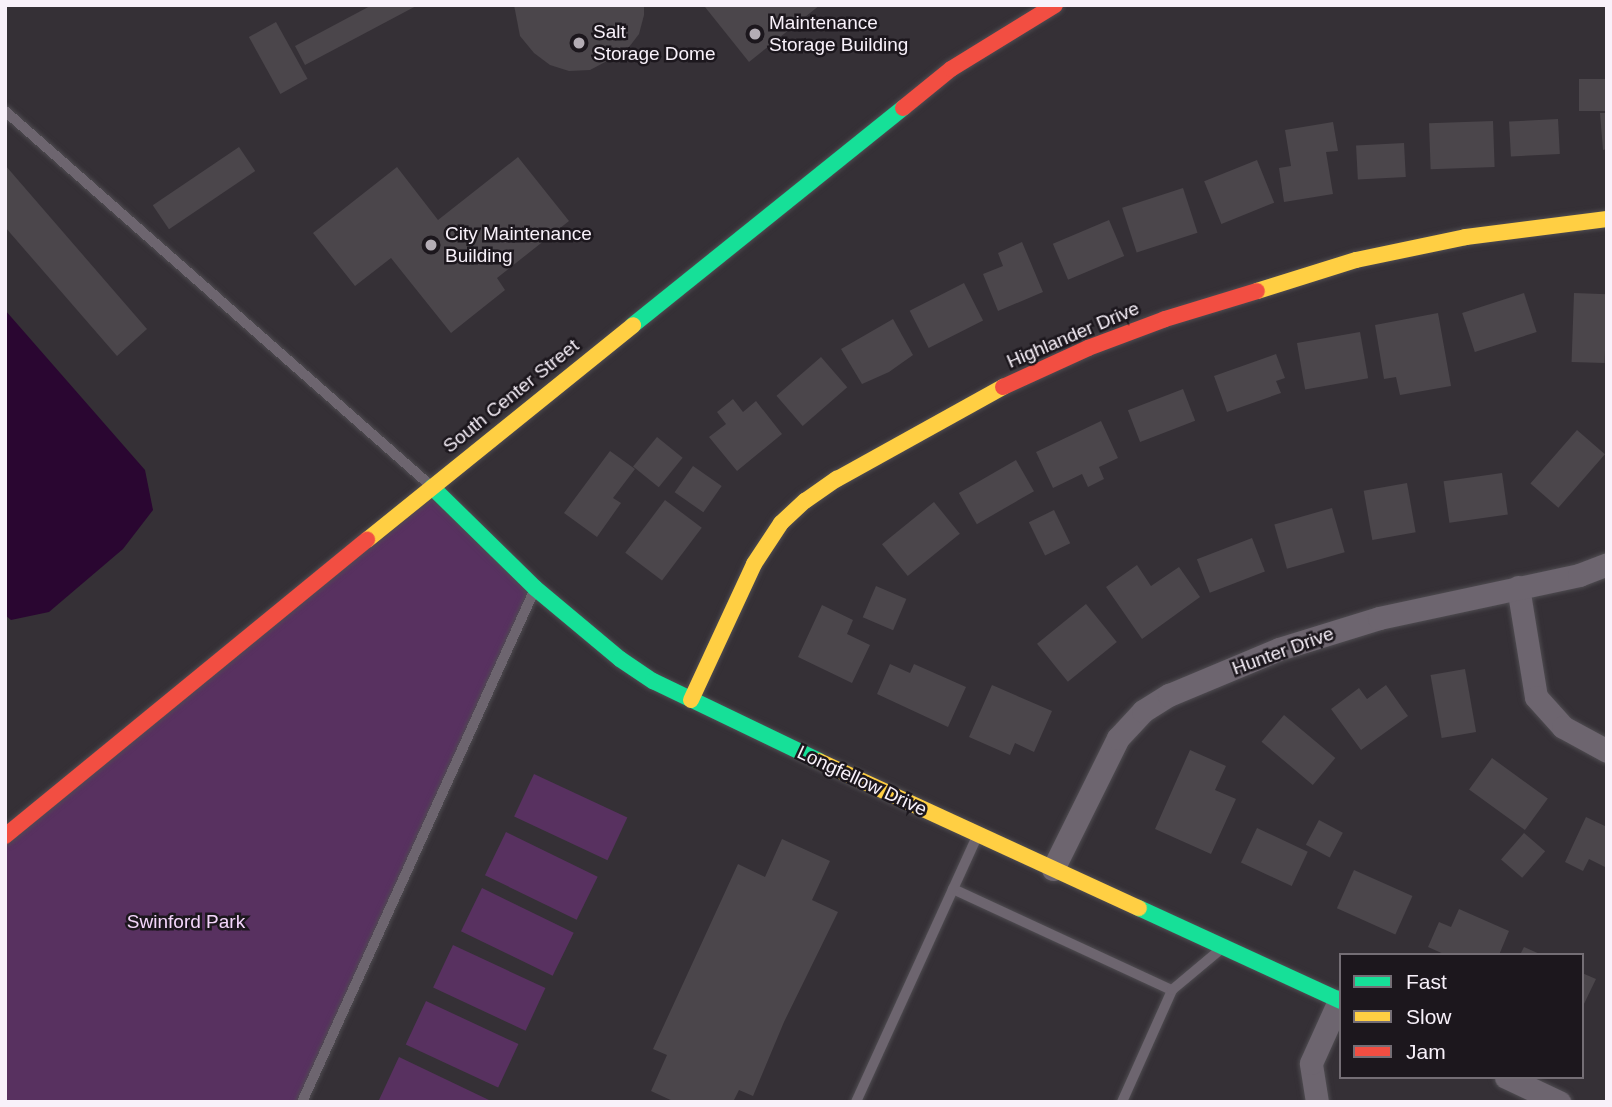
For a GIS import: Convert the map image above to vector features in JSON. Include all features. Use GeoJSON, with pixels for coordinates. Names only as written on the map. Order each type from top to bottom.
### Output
{"type":"FeatureCollection","features":[{"type":"Feature","properties":{"kind":"street","name":"South Center Street"},"geometry":{"type":"LineString","coordinates":[[5,836],[432,487],[951,69],[1055,5]]}},
{"type":"Feature","properties":{"kind":"street","name":"Highlander Drive"},"geometry":{"type":"LineString","coordinates":[[691,700],[754,564],[781,523],[805,501],[837,479],[1001,388],[1088,348],[1165,319],[1356,260],[1466,237],[1607,219]]}},
{"type":"Feature","properties":{"kind":"street","name":"Longfellow Drive"},"geometry":{"type":"LineString","coordinates":[[432,487],[535,588],[620,659],[691,700],[1339,1001]]}},
{"type":"Feature","properties":{"kind":"street","name":"Hunter Drive"},"geometry":{"type":"LineString","coordinates":[[1053,869],[1118,738],[1143,711],[1169,695],[1279,649],[1379,618],[1579,575],[1607,564]]}},
{"type":"Feature","properties":{"kind":"street"},"geometry":{"type":"LineString","coordinates":[[1518,587],[1536,697],[1563,727],[1607,751]]}},
{"type":"Feature","properties":{"kind":"street"},"geometry":{"type":"LineString","coordinates":[[1317,1102],[1311,1063],[1339,1003]]}},
{"type":"Feature","properties":{"kind":"street"},"geometry":{"type":"LineString","coordinates":[[1510,1079],[1559,1102]]}},
{"type":"Feature","properties":{"kind":"lane"},"geometry":{"type":"LineString","coordinates":[[5,111],[432,487]]}},
{"type":"Feature","properties":{"kind":"lane"},"geometry":{"type":"LineString","coordinates":[[302,1102],[535,588]]}},
{"type":"Feature","properties":{"kind":"lane"},"geometry":{"type":"LineString","coordinates":[[856,1102],[978,834]]}},
{"type":"Feature","properties":{"kind":"lane"},"geometry":{"type":"LineString","coordinates":[[953,889],[1172,990]]}},
{"type":"Feature","properties":{"kind":"lane"},"geometry":{"type":"LineString","coordinates":[[1122,1102],[1172,990],[1224,947]]}},
{"type":"Feature","properties":{"kind":"green space","name":"Swinford Park"},"geometry":{"type":"Polygon","coordinates":[[[432,487],[535,588],[302,1102],[5,1102],[5,834],[432,487]]]}},
{"type":"Feature","properties":{"kind":"green space"},"geometry":{"type":"Polygon","coordinates":[[[534,774],[627,818],[607,860],[514,817],[534,774]]]}},
{"type":"Feature","properties":{"kind":"green space"},"geometry":{"type":"Polygon","coordinates":[[[506,832],[598,877],[577,920],[485,875],[506,832]]]}},
{"type":"Feature","properties":{"kind":"green space"},"geometry":{"type":"Polygon","coordinates":[[[482,888],[574,933],[553,976],[461,931],[482,888]]]}},
{"type":"Feature","properties":{"kind":"green space"},"geometry":{"type":"Polygon","coordinates":[[[453,945],[545,988],[526,1031],[433,988],[453,945]]]}},
{"type":"Feature","properties":{"kind":"green space"},"geometry":{"type":"Polygon","coordinates":[[[426,1001],[518,1044],[498,1088],[406,1045],[426,1001]]]}},
{"type":"Feature","properties":{"kind":"green space"},"geometry":{"type":"Polygon","coordinates":[[[399,1057],[491,1101],[491,1102],[379,1100],[399,1057]]]}},
{"type":"Feature","properties":{"kind":"shaded area"},"geometry":{"type":"Polygon","coordinates":[[[5,310],[145,470],[153,510],[123,549],[49,612],[11,620],[5,615],[5,310]]]}},
{"type":"Feature","properties":{"kind":"building"},"geometry":{"type":"Polygon","coordinates":[[[372,5],[418,5],[305,65],[295,46],[372,5]]]}},
{"type":"Feature","properties":{"kind":"building","name":"Salt Storage Dome"},"geometry":{"type":"Polygon","coordinates":[[[514,5],[644,5],[644,15],[639,34],[626,51],[590,70],[569,71],[550,65],[534,53],[520,36],[514,5]]]}},
{"type":"Feature","properties":{"kind":"building","name":"Maintenance Storage Building"},"geometry":{"type":"Polygon","coordinates":[[[820,5],[749,62],[705,7],[820,5]]]}},
{"type":"Feature","properties":{"kind":"building"},"geometry":{"type":"Polygon","coordinates":[[[276,22],[308,79],[280,94],[249,37],[276,22]]]}},
{"type":"Feature","properties":{"kind":"building"},"geometry":{"type":"Polygon","coordinates":[[[1579,79],[1607,79],[1607,111],[1579,111],[1579,79]]]}},
{"type":"Feature","properties":{"kind":"building"},"geometry":{"type":"Polygon","coordinates":[[[1600,113],[1607,113],[1607,149],[1603,150],[1600,113]]]}},
{"type":"Feature","properties":{"kind":"building"},"geometry":{"type":"Polygon","coordinates":[[[1558,119],[1560,154],[1511,157],[1509,122],[1558,119]]]}},
{"type":"Feature","properties":{"kind":"building"},"geometry":{"type":"Polygon","coordinates":[[[1493,121],[1495,167],[1431,169],[1429,123],[1493,121]]]}},
{"type":"Feature","properties":{"kind":"building"},"geometry":{"type":"Polygon","coordinates":[[[1333,122],[1338,151],[1326,152],[1333,194],[1284,202],[1279,168],[1291,166],[1285,130],[1333,122]]]}},
{"type":"Feature","properties":{"kind":"building"},"geometry":{"type":"Polygon","coordinates":[[[1404,143],[1406,177],[1358,179],[1356,146],[1404,143]]]}},
{"type":"Feature","properties":{"kind":"building"},"geometry":{"type":"Polygon","coordinates":[[[239,147],[255,171],[169,229],[153,205],[239,147]]]}},
{"type":"Feature","properties":{"kind":"building","name":"City Maintenance Building"},"geometry":{"type":"Polygon","coordinates":[[[518,157],[569,221],[497,278],[505,290],[451,333],[391,258],[355,286],[313,233],[397,167],[438,220],[518,157]]]}},
{"type":"Feature","properties":{"kind":"building"},"geometry":{"type":"Polygon","coordinates":[[[1257,160],[1274,203],[1221,224],[1204,181],[1257,160]]]}},
{"type":"Feature","properties":{"kind":"building"},"geometry":{"type":"Polygon","coordinates":[[[5,165],[147,329],[117,356],[5,227],[5,165]]]}},
{"type":"Feature","properties":{"kind":"building"},"geometry":{"type":"Polygon","coordinates":[[[1183,188],[1198,233],[1137,252],[1122,208],[1183,188]]]}},
{"type":"Feature","properties":{"kind":"building"},"geometry":{"type":"Polygon","coordinates":[[[1109,220],[1124,256],[1068,280],[1053,244],[1109,220]]]}},
{"type":"Feature","properties":{"kind":"building"},"geometry":{"type":"Polygon","coordinates":[[[1022,242],[1043,292],[998,311],[983,274],[1003,266],[998,253],[1022,242]]]}},
{"type":"Feature","properties":{"kind":"building"},"geometry":{"type":"Polygon","coordinates":[[[964,283],[983,320],[929,348],[910,311],[964,283]]]}},
{"type":"Feature","properties":{"kind":"building"},"geometry":{"type":"Polygon","coordinates":[[[1524,293],[1537,332],[1475,352],[1462,313],[1524,293]]]}},
{"type":"Feature","properties":{"kind":"building"},"geometry":{"type":"Polygon","coordinates":[[[1574,293],[1607,294],[1605,363],[1572,362],[1574,293]]]}},
{"type":"Feature","properties":{"kind":"building"},"geometry":{"type":"Polygon","coordinates":[[[1438,313],[1451,386],[1400,395],[1396,377],[1384,379],[1375,325],[1438,313]]]}},
{"type":"Feature","properties":{"kind":"building"},"geometry":{"type":"Polygon","coordinates":[[[893,319],[913,355],[889,372],[862,384],[841,349],[893,319]]]}},
{"type":"Feature","properties":{"kind":"building"},"geometry":{"type":"Polygon","coordinates":[[[1360,332],[1368,378],[1305,389],[1297,343],[1360,332]]]}},
{"type":"Feature","properties":{"kind":"building"},"geometry":{"type":"Polygon","coordinates":[[[1276,354],[1285,378],[1276,381],[1281,393],[1227,412],[1214,376],[1276,354]]]}},
{"type":"Feature","properties":{"kind":"building"},"geometry":{"type":"Polygon","coordinates":[[[821,357],[847,387],[803,426],[776,396],[821,357]]]}},
{"type":"Feature","properties":{"kind":"building"},"geometry":{"type":"Polygon","coordinates":[[[1183,389],[1195,421],[1140,442],[1128,410],[1183,389]]]}},
{"type":"Feature","properties":{"kind":"building"},"geometry":{"type":"Polygon","coordinates":[[[733,399],[743,412],[756,401],[782,434],[737,471],[709,437],[726,424],[717,412],[733,399]]]}},
{"type":"Feature","properties":{"kind":"building"},"geometry":{"type":"Polygon","coordinates":[[[1101,421],[1118,458],[1099,467],[1104,479],[1088,487],[1082,474],[1053,488],[1036,452],[1101,421]]]}},
{"type":"Feature","properties":{"kind":"building"},"geometry":{"type":"Polygon","coordinates":[[[1577,430],[1605,454],[1558,508],[1530,484],[1577,430]]]}},
{"type":"Feature","properties":{"kind":"building"},"geometry":{"type":"Polygon","coordinates":[[[657,437],[683,458],[659,487],[633,467],[657,437]]]}},
{"type":"Feature","properties":{"kind":"building"},"geometry":{"type":"Polygon","coordinates":[[[610,451],[635,469],[613,498],[621,503],[597,537],[564,513],[610,451]]]}},
{"type":"Feature","properties":{"kind":"building"},"geometry":{"type":"Polygon","coordinates":[[[1016,460],[1034,491],[977,524],[959,493],[1016,460]]]}},
{"type":"Feature","properties":{"kind":"building"},"geometry":{"type":"Polygon","coordinates":[[[693,466],[722,486],[703,512],[675,492],[693,466]]]}},
{"type":"Feature","properties":{"kind":"building"},"geometry":{"type":"Polygon","coordinates":[[[1502,473],[1508,515],[1449,523],[1444,481],[1502,473]]]}},
{"type":"Feature","properties":{"kind":"building"},"geometry":{"type":"Polygon","coordinates":[[[1407,483],[1416,532],[1372,540],[1364,491],[1407,483]]]}},
{"type":"Feature","properties":{"kind":"building"},"geometry":{"type":"Polygon","coordinates":[[[665,500],[702,528],[662,580],[625,553],[665,500]]]}},
{"type":"Feature","properties":{"kind":"building"},"geometry":{"type":"Polygon","coordinates":[[[934,502],[960,534],[908,576],[882,544],[934,502]]]}},
{"type":"Feature","properties":{"kind":"building"},"geometry":{"type":"Polygon","coordinates":[[[1332,508],[1345,552],[1287,569],[1274,525],[1332,508]]]}},
{"type":"Feature","properties":{"kind":"building"},"geometry":{"type":"Polygon","coordinates":[[[1054,510],[1070,543],[1045,556],[1029,522],[1054,510]]]}},
{"type":"Feature","properties":{"kind":"building"},"geometry":{"type":"Polygon","coordinates":[[[1252,538],[1265,572],[1210,593],[1197,559],[1252,538]]]}},
{"type":"Feature","properties":{"kind":"building"},"geometry":{"type":"Polygon","coordinates":[[[1137,565],[1151,586],[1179,567],[1200,597],[1142,639],[1106,587],[1137,565]]]}},
{"type":"Feature","properties":{"kind":"building"},"geometry":{"type":"Polygon","coordinates":[[[876,586],[906,599],[893,630],[863,617],[876,586]]]}},
{"type":"Feature","properties":{"kind":"building"},"geometry":{"type":"Polygon","coordinates":[[[1086,604],[1117,642],[1068,682],[1037,644],[1086,604]]]}},
{"type":"Feature","properties":{"kind":"building"},"geometry":{"type":"Polygon","coordinates":[[[822,605],[853,620],[847,634],[870,645],[852,683],[798,657],[822,605]]]}},
{"type":"Feature","properties":{"kind":"building"},"geometry":{"type":"Polygon","coordinates":[[[890,664],[910,673],[914,664],[966,687],[948,727],[877,694],[890,664]]]}},
{"type":"Feature","properties":{"kind":"building"},"geometry":{"type":"Polygon","coordinates":[[[1465,669],[1476,732],[1442,738],[1431,675],[1465,669]]]}},
{"type":"Feature","properties":{"kind":"building"},"geometry":{"type":"Polygon","coordinates":[[[992,685],[1052,711],[1034,752],[1015,743],[1010,755],[969,737],[992,685]]]}},
{"type":"Feature","properties":{"kind":"building"},"geometry":{"type":"Polygon","coordinates":[[[1386,685],[1408,716],[1361,750],[1331,709],[1359,688],[1367,699],[1386,685]]]}},
{"type":"Feature","properties":{"kind":"building"},"geometry":{"type":"Polygon","coordinates":[[[1284,715],[1335,758],[1313,785],[1262,742],[1284,715]]]}},
{"type":"Feature","properties":{"kind":"building"},"geometry":{"type":"Polygon","coordinates":[[[1190,750],[1226,766],[1215,790],[1236,799],[1211,854],[1155,829],[1190,750]]]}},
{"type":"Feature","properties":{"kind":"building"},"geometry":{"type":"Polygon","coordinates":[[[1492,758],[1548,799],[1525,830],[1469,790],[1492,758]]]}},
{"type":"Feature","properties":{"kind":"building"},"geometry":{"type":"Polygon","coordinates":[[[1586,817],[1607,827],[1607,868],[1589,859],[1583,871],[1565,862],[1586,817]]]}},
{"type":"Feature","properties":{"kind":"building"},"geometry":{"type":"Polygon","coordinates":[[[1319,820],[1343,833],[1330,857],[1306,845],[1319,820]]]}},
{"type":"Feature","properties":{"kind":"building"},"geometry":{"type":"Polygon","coordinates":[[[1257,828],[1308,852],[1292,886],[1241,862],[1257,828]]]}},
{"type":"Feature","properties":{"kind":"building"},"geometry":{"type":"Polygon","coordinates":[[[1524,833],[1545,851],[1522,878],[1501,859],[1524,833]]]}},
{"type":"Feature","properties":{"kind":"building"},"geometry":{"type":"Polygon","coordinates":[[[782,839],[830,861],[812,900],[838,912],[784,1022],[753,1096],[739,1090],[733,1102],[675,1102],[651,1091],[667,1055],[653,1049],[738,864],[765,877],[782,839]]]}},
{"type":"Feature","properties":{"kind":"building"},"geometry":{"type":"Polygon","coordinates":[[[1354,870],[1412,896],[1395,934],[1337,908],[1354,870]]]}},
{"type":"Feature","properties":{"kind":"building"},"geometry":{"type":"Polygon","coordinates":[[[1459,909],[1509,931],[1500,953],[1442,953],[1428,947],[1439,922],[1451,927],[1459,909]]]}},
{"type":"Feature","properties":{"kind":"building"},"geometry":{"type":"Polygon","coordinates":[[[1524,947],[1538,953],[1521,953],[1524,947]]]}},
{"type":"Feature","properties":{"kind":"building"},"geometry":{"type":"Polygon","coordinates":[[[1584,974],[1596,979],[1584,1004],[1584,974]]]}},
{"type":"Feature","properties":{"kind":"traffic: fast"},"geometry":{"type":"LineString","coordinates":[[633,325],[903,108]]}},
{"type":"Feature","properties":{"kind":"traffic: fast"},"geometry":{"type":"LineString","coordinates":[[432,487],[535,588],[620,659],[653,681],[819,761]]}},
{"type":"Feature","properties":{"kind":"traffic: fast"},"geometry":{"type":"LineString","coordinates":[[1139,908],[1339,1000]]}},
{"type":"Feature","properties":{"kind":"traffic: slow"},"geometry":{"type":"LineString","coordinates":[[1257,291],[1356,260],[1466,237],[1607,219]]}},
{"type":"Feature","properties":{"kind":"traffic: slow"},"geometry":{"type":"LineString","coordinates":[[367,540],[633,325]]}},
{"type":"Feature","properties":{"kind":"traffic: slow"},"geometry":{"type":"LineString","coordinates":[[691,700],[754,564],[781,523],[805,501],[837,479],[1003,387]]}},
{"type":"Feature","properties":{"kind":"traffic: slow"},"geometry":{"type":"LineString","coordinates":[[819,761],[1139,908]]}},
{"type":"Feature","properties":{"kind":"traffic: jam"},"geometry":{"type":"LineString","coordinates":[[903,108],[951,69],[1055,5]]}},
{"type":"Feature","properties":{"kind":"traffic: jam"},"geometry":{"type":"LineString","coordinates":[[1003,387],[1088,348],[1165,319],[1257,291]]}},
{"type":"Feature","properties":{"kind":"traffic: jam"},"geometry":{"type":"LineString","coordinates":[[5,836],[367,540]]}},
{"type":"Feature","properties":{"kind":"place","name":"Maintenance Storage Building"},"geometry":{"type":"Point","coordinates":[755,34]}},
{"type":"Feature","properties":{"kind":"place","name":"Salt Storage Dome"},"geometry":{"type":"Point","coordinates":[579,43]}},
{"type":"Feature","properties":{"kind":"place","name":"City Maintenance Building"},"geometry":{"type":"Point","coordinates":[431,245]}}]}
